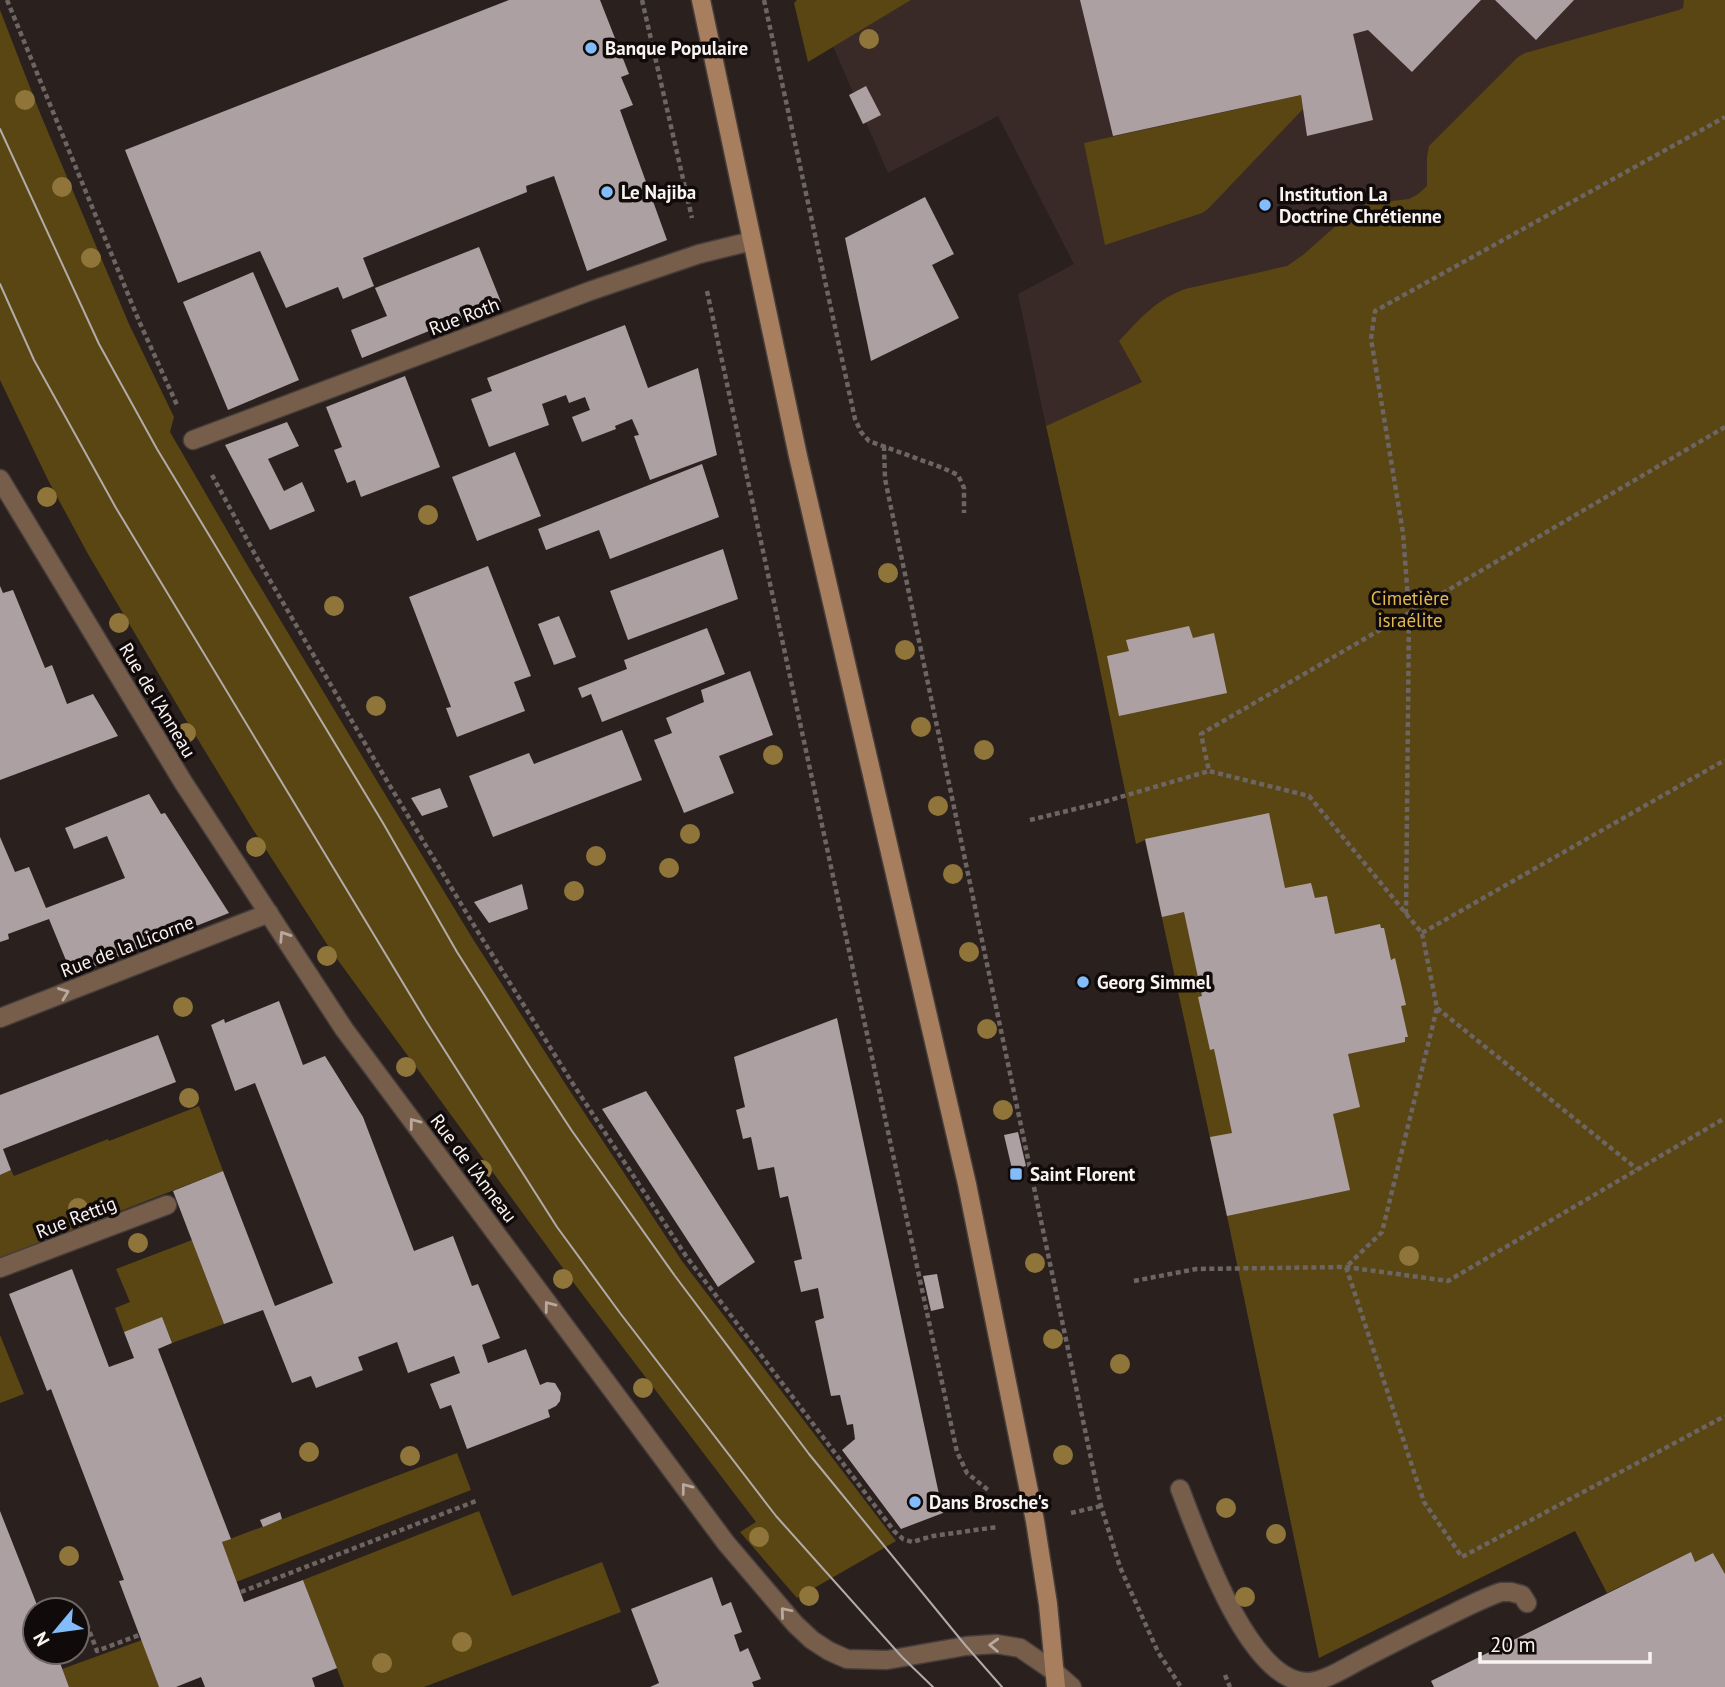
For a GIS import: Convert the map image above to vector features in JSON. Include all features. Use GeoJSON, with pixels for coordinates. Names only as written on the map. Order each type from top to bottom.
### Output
{"type":"FeatureCollection","features":[{"type":"Feature","properties":{"kind":"main road"},"geometry":{"type":"LineString","coordinates":[[701,0],[798,456],[964,1171],[1035,1521],[1048,1604],[1055,1680]]}},
{"type":"Feature","properties":{"kind":"street","name":"Rue Roth"},"geometry":{"type":"LineString","coordinates":[[193,440],[590,291],[699,254],[752,241]]}},
{"type":"Feature","properties":{"kind":"street","name":"Rue de l'Anneau"},"geometry":{"type":"LineString","coordinates":[[0,479],[183,782],[345,1030],[726,1543],[795,1624],[812,1640],[847,1659],[887,1660],[966,1646],[996,1644],[1020,1648],[1055,1680],[1072,1687]]}},
{"type":"Feature","properties":{"kind":"street","name":"Rue de la Licorne"},"geometry":{"type":"LineString","coordinates":[[0,1018],[269,913]]}},
{"type":"Feature","properties":{"kind":"street","name":"Rue Rettig"},"geometry":{"type":"LineString","coordinates":[[0,1268],[167,1205]]}},
{"type":"Feature","properties":{"kind":"street"},"geometry":{"type":"LineString","coordinates":[[1180,1489],[1224,1594],[1247,1636],[1266,1661],[1288,1677],[1307,1682],[1325,1678],[1501,1592],[1522,1595],[1527,1603]]}},
{"type":"Feature","properties":{"kind":"path"},"geometry":{"type":"LineString","coordinates":[[7,0],[139,321],[193,440],[257,558],[485,944],[686,1256],[894,1531],[903,1539],[912,1542],[933,1536],[1035,1521],[1101,1506]]}},
{"type":"Feature","properties":{"kind":"path"},"geometry":{"type":"LineString","coordinates":[[642,0],[957,1452],[967,1473],[977,1482],[1035,1521]]}},
{"type":"Feature","properties":{"kind":"path"},"geometry":{"type":"LineString","coordinates":[[764,0],[855,419],[861,432],[869,440],[958,475],[964,488],[964,513]]}},
{"type":"Feature","properties":{"kind":"path"},"geometry":{"type":"LineString","coordinates":[[1406,915],[1409,613],[1402,534],[1371,339],[1375,311],[1725,117]]}},
{"type":"Feature","properties":{"kind":"path"},"geometry":{"type":"LineString","coordinates":[[1209,771],[1201,734],[1725,426]]}},
{"type":"Feature","properties":{"kind":"path"},"geometry":{"type":"LineString","coordinates":[[884,446],[885,479],[1101,1506],[1120,1567],[1158,1652],[1181,1687]]}},
{"type":"Feature","properties":{"kind":"path"},"geometry":{"type":"LineString","coordinates":[[1422,933],[1725,760]]}},
{"type":"Feature","properties":{"kind":"path"},"geometry":{"type":"LineString","coordinates":[[1030,820],[1209,771],[1309,796],[1422,933],[1437,1008],[1382,1233],[1346,1267]]}},
{"type":"Feature","properties":{"kind":"path"},"geometry":{"type":"LineString","coordinates":[[1437,1008],[1637,1169]]}},
{"type":"Feature","properties":{"kind":"path"},"geometry":{"type":"LineString","coordinates":[[1134,1282],[1196,1269],[1346,1267],[1448,1281],[1725,1118]]}},
{"type":"Feature","properties":{"kind":"path"},"geometry":{"type":"LineString","coordinates":[[1346,1267],[1424,1502],[1462,1557],[1725,1416]]}},
{"type":"Feature","properties":{"kind":"path"},"geometry":{"type":"LineString","coordinates":[[241,1592],[476,1501]]}},
{"type":"Feature","properties":{"kind":"path"},"geometry":{"type":"LineString","coordinates":[[91,1635],[97,1651],[139,1635]]}},
{"type":"Feature","properties":{"kind":"shaded area","name":"Institution La Doctrine Chrétienne"},"geometry":{"type":"Polygon","coordinates":[[[911,0],[1725,0],[1253,331],[1046,426],[1018,294],[1074,264],[998,116],[888,173],[833,46],[911,0]]]}},
{"type":"Feature","properties":{"kind":"green space"},"geometry":{"type":"Polygon","coordinates":[[[797,0],[911,0],[808,62],[794,3],[797,0]]]}},
{"type":"Feature","properties":{"kind":"green space","name":"Cimetière israélite"},"geometry":{"type":"Polygon","coordinates":[[[1684,0],[1725,0],[1725,1574],[1713,1553],[1695,1562],[1691,1552],[1607,1593],[1575,1531],[1319,1658],[1145,840],[1136,844],[1046,426],[1142,382],[1119,341],[1165,299],[1185,289],[1287,266],[1347,216],[1366,204],[1409,199],[1418,194],[1427,186],[1429,146],[1518,57],[1679,10],[1683,8],[1684,0]]]}},
{"type":"Feature","properties":{"kind":"green space"},"geometry":{"type":"Polygon","coordinates":[[[0,10],[40,113],[129,324],[174,417],[170,432],[246,563],[471,936],[682,1261],[896,1541],[797,1598],[740,1532],[756,1522],[573,1282],[332,952],[183,715],[88,554],[48,480],[0,380],[0,10]]]}},
{"type":"Feature","properties":{"kind":"green space"},"geometry":{"type":"Polygon","coordinates":[[[1301,95],[1303,109],[1208,209],[1105,245],[1084,143],[1301,95]]]}},
{"type":"Feature","properties":{"kind":"green space"},"geometry":{"type":"Polygon","coordinates":[[[199,1106],[223,1171],[0,1258],[0,1175],[11,1170],[14,1176],[199,1106]]]}},
{"type":"Feature","properties":{"kind":"green space"},"geometry":{"type":"Polygon","coordinates":[[[192,1240],[224,1324],[172,1343],[162,1318],[124,1332],[115,1308],[130,1302],[116,1269],[192,1240]]]}},
{"type":"Feature","properties":{"kind":"green space"},"geometry":{"type":"Polygon","coordinates":[[[0,1335],[24,1394],[0,1403],[0,1335]]]}},
{"type":"Feature","properties":{"kind":"green space"},"geometry":{"type":"Polygon","coordinates":[[[457,1453],[471,1490],[236,1582],[222,1542],[457,1453]]]}},
{"type":"Feature","properties":{"kind":"green space"},"geometry":{"type":"Polygon","coordinates":[[[479,1511],[512,1596],[602,1562],[621,1612],[424,1687],[344,1687],[303,1580],[479,1511]]]}},
{"type":"Feature","properties":{"kind":"green space"},"geometry":{"type":"Polygon","coordinates":[[[142,1640],[159,1687],[69,1687],[62,1669],[70,1666],[91,1666],[91,1658],[142,1640]]]}},
{"type":"Feature","properties":{"kind":"building"},"geometry":{"type":"Polygon","coordinates":[[[509,0],[600,0],[629,74],[621,77],[633,105],[620,110],[667,240],[587,271],[554,176],[526,186],[527,192],[363,258],[374,286],[343,299],[338,287],[286,308],[260,251],[178,283],[125,150],[509,0]]]}},
{"type":"Feature","properties":{"kind":"building"},"geometry":{"type":"Polygon","coordinates":[[[1080,0],[1481,0],[1412,72],[1368,30],[1353,34],[1373,120],[1307,136],[1301,95],[1113,136],[1080,0]]]}},
{"type":"Feature","properties":{"kind":"building"},"geometry":{"type":"Polygon","coordinates":[[[1495,0],[1574,0],[1536,40],[1495,0]]]}},
{"type":"Feature","properties":{"kind":"building"},"geometry":{"type":"Polygon","coordinates":[[[866,86],[881,115],[863,124],[849,95],[866,86]]]}},
{"type":"Feature","properties":{"kind":"building"},"geometry":{"type":"Polygon","coordinates":[[[925,197],[954,254],[932,265],[959,318],[871,361],[845,238],[925,197]]]}},
{"type":"Feature","properties":{"kind":"building"},"geometry":{"type":"Polygon","coordinates":[[[479,247],[501,302],[362,358],[351,330],[387,316],[375,288],[479,247]]]}},
{"type":"Feature","properties":{"kind":"building"},"geometry":{"type":"Polygon","coordinates":[[[253,272],[299,380],[228,410],[183,302],[253,272]]]}},
{"type":"Feature","properties":{"kind":"building"},"geometry":{"type":"Polygon","coordinates":[[[625,325],[648,388],[698,368],[717,455],[650,480],[634,436],[639,435],[632,419],[615,426],[616,429],[582,442],[572,417],[590,410],[585,397],[569,403],[566,395],[542,404],[549,425],[489,447],[471,399],[492,391],[487,378],[625,325]]]}},
{"type":"Feature","properties":{"kind":"building"},"geometry":{"type":"Polygon","coordinates":[[[405,376],[440,467],[361,497],[355,480],[347,483],[334,450],[342,447],[326,407],[405,376]]]}},
{"type":"Feature","properties":{"kind":"building"},"geometry":{"type":"Polygon","coordinates":[[[287,422],[299,446],[268,459],[284,491],[302,482],[315,511],[270,530],[225,445],[287,422]]]}},
{"type":"Feature","properties":{"kind":"building"},"geometry":{"type":"Polygon","coordinates":[[[515,452],[541,516],[477,541],[452,477],[515,452]]]}},
{"type":"Feature","properties":{"kind":"building"},"geometry":{"type":"Polygon","coordinates":[[[702,464],[719,517],[610,559],[599,530],[546,550],[538,529],[702,464]]]}},
{"type":"Feature","properties":{"kind":"building"},"geometry":{"type":"Polygon","coordinates":[[[723,549],[738,599],[628,640],[610,591],[723,549]]]}},
{"type":"Feature","properties":{"kind":"building"},"geometry":{"type":"Polygon","coordinates":[[[488,566],[531,676],[514,682],[525,711],[457,737],[446,708],[451,707],[409,597],[488,566]]]}},
{"type":"Feature","properties":{"kind":"building"},"geometry":{"type":"Polygon","coordinates":[[[0,586],[3,593],[13,590],[45,668],[52,665],[67,704],[93,694],[118,736],[0,780],[0,586]]]}},
{"type":"Feature","properties":{"kind":"building"},"geometry":{"type":"Polygon","coordinates":[[[559,616],[576,657],[554,665],[538,624],[559,616]]]}},
{"type":"Feature","properties":{"kind":"building"},"geometry":{"type":"Polygon","coordinates":[[[1189,626],[1193,638],[1214,633],[1227,693],[1119,716],[1107,656],[1129,651],[1126,640],[1189,626]]]}},
{"type":"Feature","properties":{"kind":"building"},"geometry":{"type":"Polygon","coordinates":[[[707,628],[725,674],[602,722],[591,694],[582,698],[578,688],[627,669],[624,660],[707,628]]]}},
{"type":"Feature","properties":{"kind":"building"},"geometry":{"type":"Polygon","coordinates":[[[750,671],[773,735],[719,756],[734,793],[684,813],[654,740],[672,733],[666,718],[704,702],[701,690],[750,671]]]}},
{"type":"Feature","properties":{"kind":"building"},"geometry":{"type":"Polygon","coordinates":[[[622,730],[642,780],[493,837],[469,776],[529,753],[534,764],[622,730]]]}},
{"type":"Feature","properties":{"kind":"building"},"geometry":{"type":"Polygon","coordinates":[[[440,788],[448,807],[422,816],[411,798],[440,788]]]}},
{"type":"Feature","properties":{"kind":"building"},"geometry":{"type":"Polygon","coordinates":[[[149,794],[161,814],[165,813],[229,913],[72,975],[49,919],[8,934],[9,939],[0,942],[0,837],[15,872],[29,867],[46,908],[125,878],[107,836],[74,849],[65,828],[149,794]]]}},
{"type":"Feature","properties":{"kind":"building"},"geometry":{"type":"Polygon","coordinates":[[[1269,813],[1285,888],[1311,883],[1315,898],[1327,896],[1335,934],[1380,924],[1381,928],[1384,928],[1391,960],[1395,958],[1406,1005],[1401,1006],[1408,1037],[1405,1037],[1405,1042],[1348,1054],[1360,1107],[1333,1114],[1350,1190],[1227,1216],[1210,1137],[1232,1133],[1214,1049],[1210,1050],[1198,997],[1202,996],[1184,912],[1162,917],[1145,839],[1269,813]]]}},
{"type":"Feature","properties":{"kind":"building"},"geometry":{"type":"Polygon","coordinates":[[[522,884],[528,909],[489,923],[474,902],[522,884]]]}},
{"type":"Feature","properties":{"kind":"building"},"geometry":{"type":"Polygon","coordinates":[[[279,1001],[303,1065],[325,1056],[363,1117],[414,1251],[453,1236],[472,1286],[478,1284],[500,1338],[482,1345],[488,1363],[526,1349],[540,1385],[555,1383],[561,1393],[560,1401],[548,1410],[550,1417],[467,1449],[451,1405],[440,1409],[430,1384],[460,1373],[454,1356],[408,1373],[397,1342],[358,1357],[363,1370],[316,1388],[311,1376],[292,1383],[263,1310],[224,1324],[173,1191],[223,1171],[275,1306],[333,1283],[255,1083],[235,1091],[211,1025],[224,1019],[225,1023],[279,1001]]]}},
{"type":"Feature","properties":{"kind":"building"},"geometry":{"type":"Polygon","coordinates":[[[837,1018],[943,1513],[901,1529],[842,1450],[855,1439],[853,1424],[847,1425],[840,1395],[831,1396],[815,1321],[824,1318],[818,1288],[801,1292],[794,1261],[802,1259],[788,1196],[780,1198],[774,1167],[758,1170],[751,1137],[743,1139],[736,1110],[745,1107],[734,1057],[837,1018]]]}},
{"type":"Feature","properties":{"kind":"building"},"geometry":{"type":"Polygon","coordinates":[[[158,1035],[176,1082],[3,1149],[11,1170],[0,1175],[0,1095],[158,1035]]]}},
{"type":"Feature","properties":{"kind":"building"},"geometry":{"type":"Polygon","coordinates":[[[646,1091],[755,1262],[718,1287],[602,1109],[646,1091]]]}},
{"type":"Feature","properties":{"kind":"building"},"geometry":{"type":"Polygon","coordinates":[[[1018,1132],[1026,1166],[1012,1169],[1004,1135],[1018,1132]]]}},
{"type":"Feature","properties":{"kind":"building"},"geometry":{"type":"Polygon","coordinates":[[[72,1269],[109,1367],[134,1358],[124,1332],[162,1317],[172,1343],[158,1349],[231,1539],[222,1542],[244,1602],[303,1580],[337,1668],[312,1678],[315,1687],[205,1687],[201,1677],[176,1687],[159,1687],[119,1581],[124,1580],[51,1389],[47,1391],[9,1294],[72,1269]]]}},
{"type":"Feature","properties":{"kind":"building"},"geometry":{"type":"Polygon","coordinates":[[[937,1274],[944,1308],[931,1311],[923,1276],[937,1274]]]}},
{"type":"Feature","properties":{"kind":"building"},"geometry":{"type":"Polygon","coordinates":[[[0,1511],[33,1596],[21,1596],[21,1666],[61,1666],[69,1687],[0,1687],[0,1511]]]}},
{"type":"Feature","properties":{"kind":"building"},"geometry":{"type":"Polygon","coordinates":[[[280,1512],[282,1519],[263,1527],[260,1520],[280,1512]]]}},
{"type":"Feature","properties":{"kind":"building"},"geometry":{"type":"Polygon","coordinates":[[[1691,1552],[1695,1562],[1713,1553],[1725,1574],[1725,1687],[1434,1687],[1431,1681],[1691,1552]]]}},
{"type":"Feature","properties":{"kind":"building"},"geometry":{"type":"Polygon","coordinates":[[[712,1577],[722,1606],[731,1602],[742,1632],[734,1635],[740,1652],[748,1648],[761,1679],[752,1682],[754,1687],[650,1687],[659,1683],[631,1609],[712,1577]]]}},
{"type":"Feature","properties":{"kind":"tram line"},"geometry":{"type":"LineString","coordinates":[[0,129],[99,344],[157,449],[383,823],[457,952],[530,1067],[675,1276],[809,1454],[1002,1687]]}},
{"type":"Feature","properties":{"kind":"tram line"},"geometry":{"type":"LineString","coordinates":[[0,284],[34,360],[116,508],[426,1021],[557,1227],[776,1516],[902,1657],[933,1687]]}},
{"type":"Feature","properties":{"kind":"place","name":"Banque Populaire"},"geometry":{"type":"Point","coordinates":[591,48]}},
{"type":"Feature","properties":{"kind":"place","name":"Le Najiba"},"geometry":{"type":"Point","coordinates":[607,192]}},
{"type":"Feature","properties":{"kind":"place","name":"Institution La Doctrine Chrétienne"},"geometry":{"type":"Point","coordinates":[1265,205]}},
{"type":"Feature","properties":{"kind":"place","name":"Georg Simmel"},"geometry":{"type":"Point","coordinates":[1083,982]}},
{"type":"Feature","properties":{"kind":"place","name":"Saint Florent"},"geometry":{"type":"Point","coordinates":[1016,1174]}},
{"type":"Feature","properties":{"kind":"place","name":"Dans Brosche's"},"geometry":{"type":"Point","coordinates":[915,1502]}}]}
